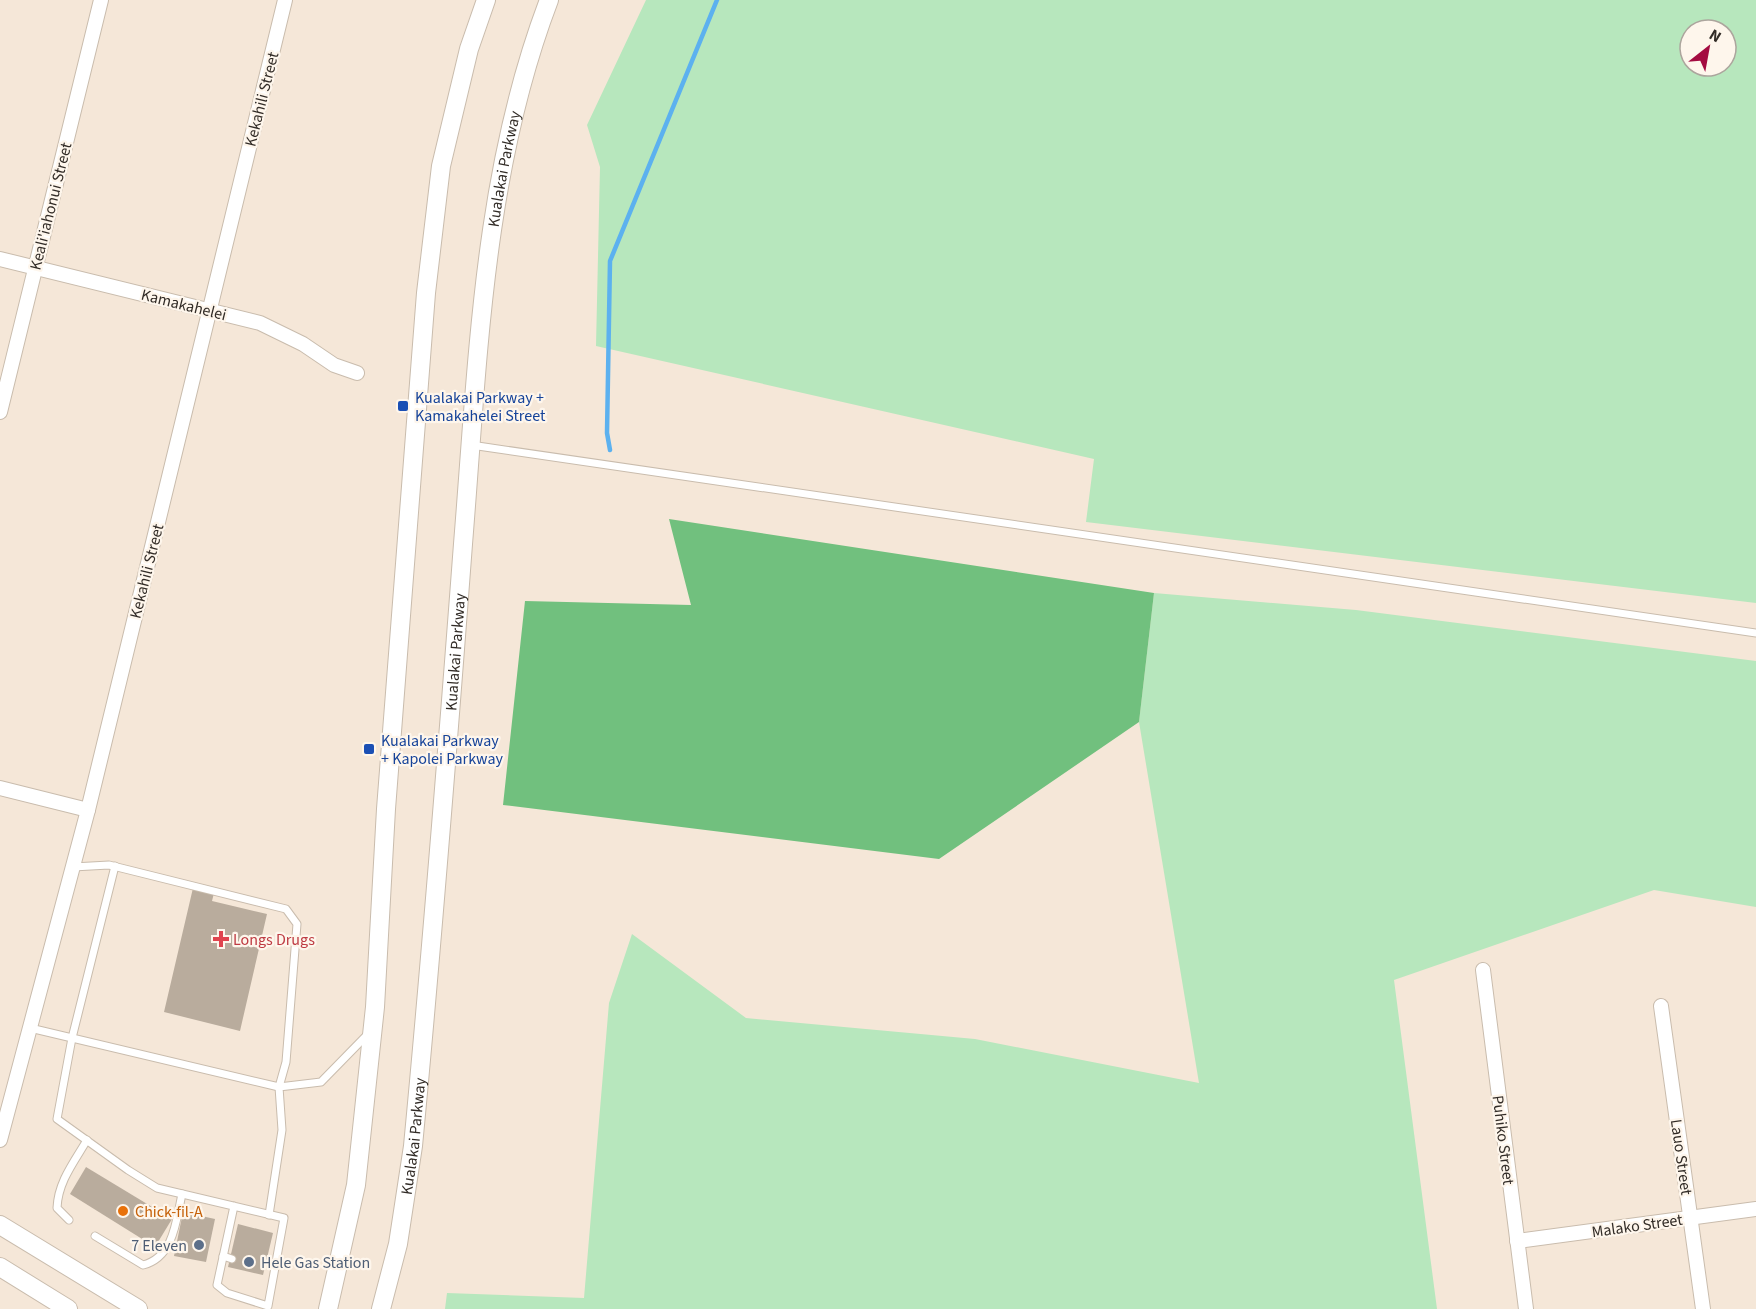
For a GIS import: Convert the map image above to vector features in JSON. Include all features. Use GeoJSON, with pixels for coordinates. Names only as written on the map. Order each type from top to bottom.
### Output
{"type":"FeatureCollection","features":[{"type":"Feature","properties":{"kind":"main road"},"geometry":{"type":"LineString","coordinates":[[328,1309],[356,1185],[373,1029],[386,809],[426,293],[441,166],[469,49],[486,0]]}},
{"type":"Feature","properties":{"kind":"main road","name":"Kualakai Parkway"},"geometry":{"type":"LineString","coordinates":[[381,1309],[398,1244],[413,1146],[471,445],[494,203],[518,98],[549,0]]}},
{"type":"Feature","properties":{"kind":"main road"},"geometry":{"type":"LineString","coordinates":[[0,1225],[138,1309]]}},
{"type":"Feature","properties":{"kind":"main road"},"geometry":{"type":"LineString","coordinates":[[0,1267],[68,1309]]}},
{"type":"Feature","properties":{"kind":"street","name":"Keali'iahonui Street"},"geometry":{"type":"LineString","coordinates":[[0,412],[101,0]]}},
{"type":"Feature","properties":{"kind":"street","name":"Kekahili Street"},"geometry":{"type":"LineString","coordinates":[[0,1140],[88,810],[285,0]]}},
{"type":"Feature","properties":{"kind":"street","name":"Kamakahelei"},"geometry":{"type":"LineString","coordinates":[[0,259],[210,310],[283,332],[334,365],[357,373]]}},
{"type":"Feature","properties":{"kind":"street"},"geometry":{"type":"LineString","coordinates":[[0,788],[88,810]]}},
{"type":"Feature","properties":{"kind":"street","name":"Puhiko Street"},"geometry":{"type":"LineString","coordinates":[[1483,970],[1526,1309]]}},
{"type":"Feature","properties":{"kind":"street","name":"Lauo Street"},"geometry":{"type":"LineString","coordinates":[[1661,1006],[1703,1309]]}},
{"type":"Feature","properties":{"kind":"street","name":"Malako Street"},"geometry":{"type":"LineString","coordinates":[[1517,1241],[1756,1209]]}},
{"type":"Feature","properties":{"kind":"lane"},"geometry":{"type":"LineString","coordinates":[[471,445],[1756,633]]}},
{"type":"Feature","properties":{"kind":"lane"},"geometry":{"type":"LineString","coordinates":[[115,866],[72,1038],[57,1119],[128,1170],[158,1188],[234,1206],[269,1215],[284,1218],[271,1269],[268,1306],[227,1293],[217,1285],[234,1206]]}},
{"type":"Feature","properties":{"kind":"lane"},"geometry":{"type":"LineString","coordinates":[[72,867],[115,866],[286,909],[297,924],[286,1062],[279,1087],[282,1131],[269,1215]]}},
{"type":"Feature","properties":{"kind":"lane"},"geometry":{"type":"LineString","coordinates":[[30,1028],[279,1087],[321,1082],[373,1029]]}},
{"type":"Feature","properties":{"kind":"lane"},"geometry":{"type":"LineString","coordinates":[[69,1220],[57,1208],[58,1195],[63,1181],[87,1140]]}},
{"type":"Feature","properties":{"kind":"lane"},"geometry":{"type":"LineString","coordinates":[[95,1236],[143,1265],[156,1262],[166,1250],[173,1235],[182,1194]]}},
{"type":"Feature","properties":{"kind":"lane"},"geometry":{"type":"LineString","coordinates":[[223,1256],[232,1259]]}},
{"type":"Feature","properties":{"kind":"green space"},"geometry":{"type":"Polygon","coordinates":[[[646,0],[1756,0],[1756,603],[1086,522],[1094,459],[596,346],[600,167],[587,125],[646,0]]]}},
{"type":"Feature","properties":{"kind":"green space"},"geometry":{"type":"Polygon","coordinates":[[[669,519],[1154,593],[1139,722],[939,859],[503,805],[525,601],[691,605],[669,519]]]}},
{"type":"Feature","properties":{"kind":"green space"},"geometry":{"type":"Polygon","coordinates":[[[1154,593],[1356,610],[1756,661],[1756,907],[1654,890],[1394,980],[1437,1309],[445,1309],[447,1293],[584,1298],[609,1003],[632,934],[746,1018],[975,1039],[1199,1083],[1139,722],[1154,593]]]}},
{"type":"Feature","properties":{"kind":"building"},"geometry":{"type":"Polygon","coordinates":[[[193,888],[214,893],[212,901],[267,914],[240,1031],[164,1012],[193,888]]]}},
{"type":"Feature","properties":{"kind":"building"},"geometry":{"type":"Polygon","coordinates":[[[86,1167],[172,1219],[155,1247],[70,1194],[86,1167]]]}},
{"type":"Feature","properties":{"kind":"building"},"geometry":{"type":"Polygon","coordinates":[[[183,1212],[215,1219],[206,1262],[174,1256],[183,1212]]]}},
{"type":"Feature","properties":{"kind":"building"},"geometry":{"type":"Polygon","coordinates":[[[238,1224],[273,1233],[263,1275],[228,1267],[238,1224]]]}},
{"type":"Feature","properties":{"kind":"waterway"},"geometry":{"type":"LineString","coordinates":[[610,450],[607,433],[610,261],[717,0]]}},
{"type":"Feature","properties":{"kind":"place","name":"Kualakai Parkway + Kamakahelei Street"},"geometry":{"type":"Point","coordinates":[403,406]}},
{"type":"Feature","properties":{"kind":"place","name":"Kualakai Parkway + Kapolei Parkway"},"geometry":{"type":"Point","coordinates":[369,749]}},
{"type":"Feature","properties":{"kind":"place","name":"Longs Drugs"},"geometry":{"type":"Point","coordinates":[221,939]}},
{"type":"Feature","properties":{"kind":"place","name":"Chick-fil-A"},"geometry":{"type":"Point","coordinates":[123,1211]}},
{"type":"Feature","properties":{"kind":"place","name":"7 Eleven"},"geometry":{"type":"Point","coordinates":[199,1245]}},
{"type":"Feature","properties":{"kind":"place","name":"Hele Gas Station"},"geometry":{"type":"Point","coordinates":[249,1262]}}]}
